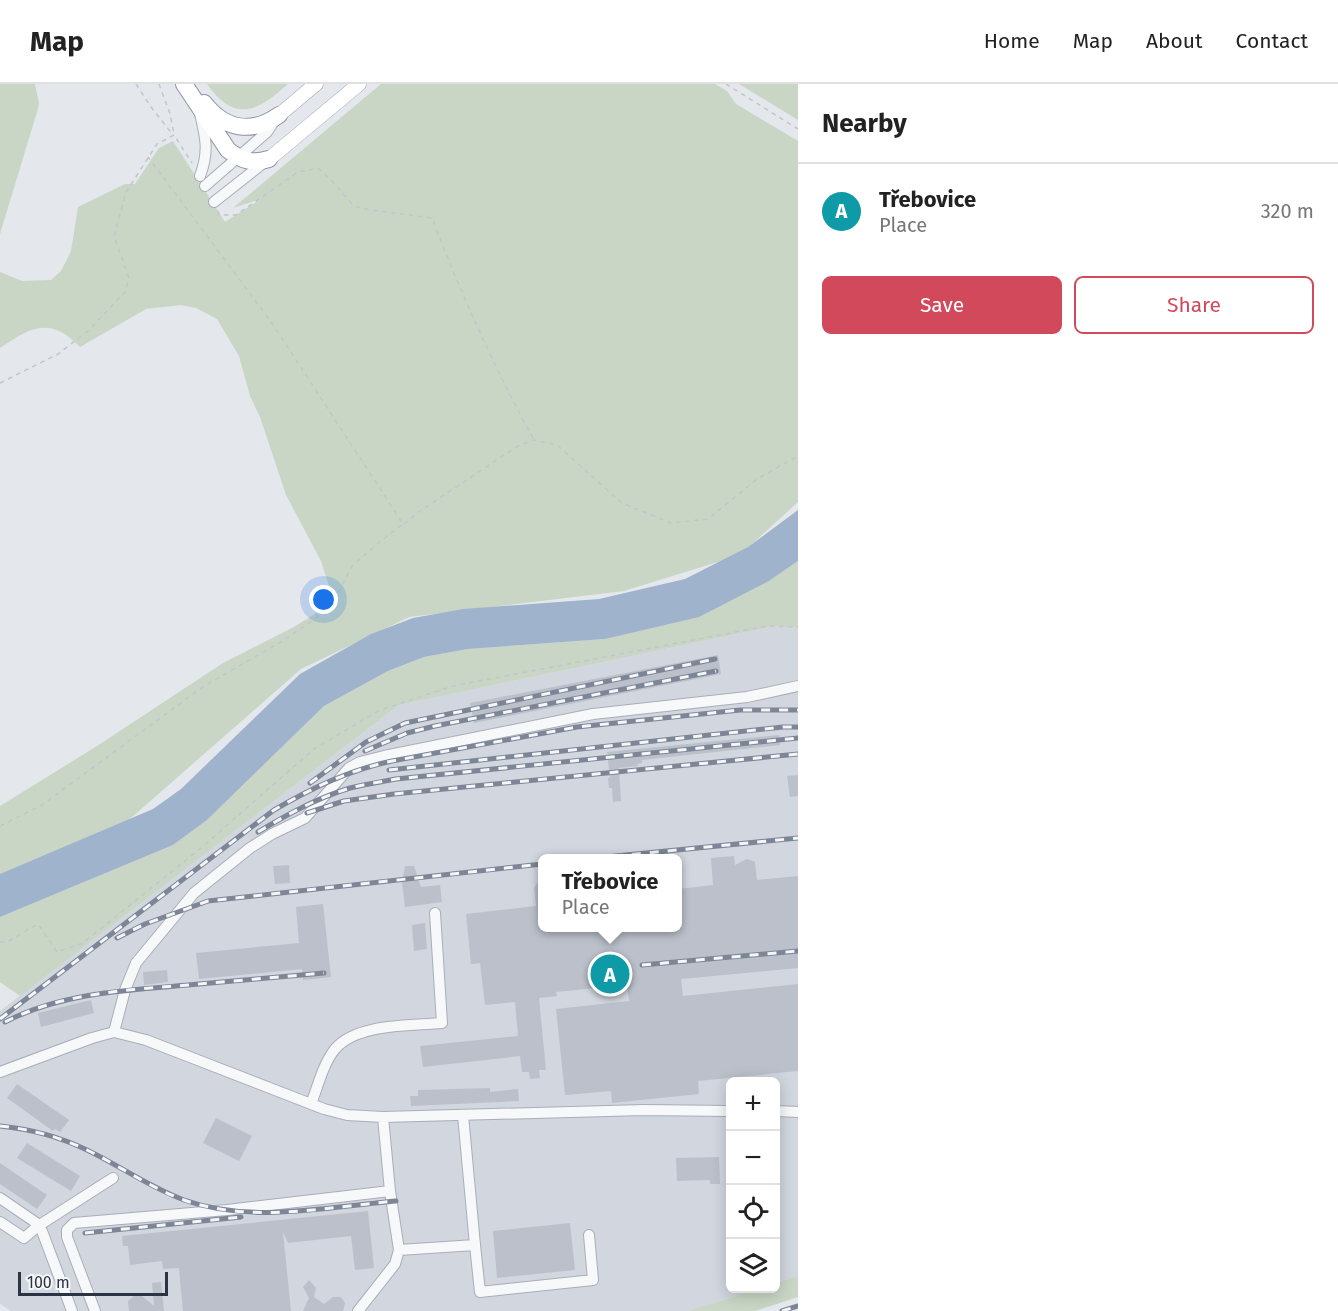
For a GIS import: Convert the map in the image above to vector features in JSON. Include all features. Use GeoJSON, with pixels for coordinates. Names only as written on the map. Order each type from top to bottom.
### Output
{"type":"FeatureCollection","features":[{"type":"Feature","properties":{"kind":"highway"},"geometry":{"type":"LineString","coordinates":[[184,84],[228,150],[238,158],[249,162],[269,159]]}},
{"type":"Feature","properties":{"kind":"highway"},"geometry":{"type":"LineString","coordinates":[[191,84],[211,111],[226,123],[246,127],[258,126],[279,115]]}},
{"type":"Feature","properties":{"kind":"main road"},"geometry":{"type":"LineString","coordinates":[[279,115],[316,84]]}},
{"type":"Feature","properties":{"kind":"main road"},"geometry":{"type":"LineString","coordinates":[[269,159],[359,84]]}},
{"type":"Feature","properties":{"kind":"lane"},"geometry":{"type":"LineString","coordinates":[[198,107],[207,146],[206,160],[200,176]]}},
{"type":"Feature","properties":{"kind":"lane"},"geometry":{"type":"LineString","coordinates":[[205,186],[267,132],[279,115]]}},
{"type":"Feature","properties":{"kind":"lane"},"geometry":{"type":"LineString","coordinates":[[214,202],[269,159]]}},
{"type":"Feature","properties":{"kind":"lane"},"geometry":{"type":"LineString","coordinates":[[114,1032],[125,990],[136,963],[186,902],[250,848],[307,816],[341,775],[354,765],[384,756],[593,714],[747,697],[798,686]]}},
{"type":"Feature","properties":{"kind":"lane"},"geometry":{"type":"LineString","coordinates":[[311,1104],[331,1055],[351,1036],[373,1030],[442,1023],[435,913]]}},
{"type":"Feature","properties":{"kind":"lane"},"geometry":{"type":"LineString","coordinates":[[0,1072],[114,1032],[146,1040],[311,1104],[347,1115],[383,1117],[644,1110],[726,1111]]}},
{"type":"Feature","properties":{"kind":"lane"},"geometry":{"type":"LineString","coordinates":[[780,1112],[798,1112]]}},
{"type":"Feature","properties":{"kind":"lane"},"geometry":{"type":"LineString","coordinates":[[463,1115],[480,1292],[593,1280],[589,1235]]}},
{"type":"Feature","properties":{"kind":"lane"},"geometry":{"type":"LineString","coordinates":[[358,1311],[395,1264],[399,1250],[390,1191],[383,1117]]}},
{"type":"Feature","properties":{"kind":"lane"},"geometry":{"type":"LineString","coordinates":[[0,1222],[24,1238],[38,1226],[113,1178]]}},
{"type":"Feature","properties":{"kind":"lane"},"geometry":{"type":"LineString","coordinates":[[95,1311],[67,1237],[69,1227],[74,1223],[227,1210],[390,1191]]}},
{"type":"Feature","properties":{"kind":"lane"},"geometry":{"type":"LineString","coordinates":[[0,1198],[38,1226],[46,1237],[72,1311]]}},
{"type":"Feature","properties":{"kind":"lane"},"geometry":{"type":"LineString","coordinates":[[399,1250],[475,1245]]}},
{"type":"Feature","properties":{"kind":"path"},"geometry":{"type":"LineString","coordinates":[[136,84],[174,135],[200,176]]}},
{"type":"Feature","properties":{"kind":"path"},"geometry":{"type":"LineString","coordinates":[[159,84],[170,114],[174,135]]}},
{"type":"Feature","properties":{"kind":"path"},"geometry":{"type":"LineString","coordinates":[[726,84],[798,129]]}},
{"type":"Feature","properties":{"kind":"path"},"geometry":{"type":"LineString","coordinates":[[0,383],[58,354],[88,331],[125,292],[129,278],[114,236],[126,192],[157,144],[174,135]]}},
{"type":"Feature","properties":{"kind":"path"},"geometry":{"type":"LineString","coordinates":[[148,157],[272,323],[404,524]]}},
{"type":"Feature","properties":{"kind":"path"},"geometry":{"type":"LineString","coordinates":[[214,202],[219,216],[236,215],[298,172],[318,168],[354,206],[432,218],[505,388],[534,440]]}},
{"type":"Feature","properties":{"kind":"path"},"geometry":{"type":"LineString","coordinates":[[0,826],[42,805],[201,688],[279,643],[330,609],[352,566],[377,544],[417,513],[518,446],[534,440],[557,445],[622,502],[671,523],[708,519],[757,479],[798,456]]}},
{"type":"Feature","properties":{"kind":"path"},"geometry":{"type":"LineString","coordinates":[[0,942],[7,942],[38,924],[57,952],[83,943],[201,848],[314,749],[380,710],[453,686],[767,626],[798,627]]}},
{"type":"Feature","properties":{"kind":"shaded area"},"geometry":{"type":"Polygon","coordinates":[[[775,626],[798,628],[798,1276],[780,1282],[780,1077],[726,1077],[726,1293],[746,1293],[687,1311],[11,1311],[0,1304],[0,1011],[399,705],[775,626]]]}},
{"type":"Feature","properties":{"kind":"green space"},"geometry":{"type":"Polygon","coordinates":[[[0,84],[35,84],[39,104],[0,234],[0,84]]]}},
{"type":"Feature","properties":{"kind":"green space"},"geometry":{"type":"Polygon","coordinates":[[[207,84],[288,84],[257,106],[237,109],[217,97],[207,84]]]}},
{"type":"Feature","properties":{"kind":"green space"},"geometry":{"type":"Polygon","coordinates":[[[381,84],[715,84],[727,91],[736,104],[798,141],[798,502],[740,555],[624,591],[409,617],[301,669],[131,818],[108,835],[0,886],[0,806],[97,746],[223,663],[315,614],[327,598],[329,586],[321,561],[286,495],[260,417],[250,396],[239,356],[217,319],[196,308],[181,305],[146,309],[80,347],[59,331],[40,328],[21,335],[0,348],[0,272],[22,281],[51,280],[61,271],[71,251],[78,207],[125,184],[135,184],[159,148],[173,141],[225,222],[261,199],[233,208],[381,84]]]}},
{"type":"Feature","properties":{"kind":"green space"},"geometry":{"type":"Polygon","coordinates":[[[739,84],[798,84],[798,120],[739,84]]]}},
{"type":"Feature","properties":{"kind":"green space"},"geometry":{"type":"Polygon","coordinates":[[[798,561],[798,628],[775,626],[399,705],[20,996],[0,982],[0,917],[173,845],[207,820],[324,706],[388,671],[424,657],[468,649],[605,639],[769,581],[798,561]]]}},
{"type":"Feature","properties":{"kind":"green space"},"geometry":{"type":"Polygon","coordinates":[[[798,1276],[798,1297],[755,1311],[687,1311],[746,1293],[780,1293],[780,1282],[798,1276]]]}},
{"type":"Feature","properties":{"kind":"water"},"geometry":{"type":"Polygon","coordinates":[[[798,510],[798,561],[769,581],[699,617],[605,639],[468,649],[424,657],[388,671],[324,706],[207,820],[173,845],[0,917],[0,874],[153,809],[181,789],[300,674],[371,634],[413,618],[463,609],[599,599],[685,579],[748,547],[798,510]]]}},
{"type":"Feature","properties":{"kind":"building"},"geometry":{"type":"Polygon","coordinates":[[[718,655],[721,674],[474,723],[470,703],[718,655]]]}},
{"type":"Feature","properties":{"kind":"building"},"geometry":{"type":"Polygon","coordinates":[[[779,735],[780,745],[642,760],[642,763],[637,764],[638,766],[619,768],[621,801],[613,802],[612,788],[609,788],[607,752],[779,735]]]}},
{"type":"Feature","properties":{"kind":"building"},"geometry":{"type":"Polygon","coordinates":[[[798,775],[798,796],[790,797],[787,776],[798,775]]]}},
{"type":"Feature","properties":{"kind":"building"},"geometry":{"type":"Polygon","coordinates":[[[734,856],[735,865],[747,859],[755,862],[757,880],[798,876],[798,968],[681,979],[683,996],[798,984],[798,1071],[698,1081],[699,1094],[612,1103],[611,1091],[565,1095],[556,1009],[629,1001],[627,985],[556,992],[557,996],[539,998],[546,1070],[539,1070],[540,1078],[530,1079],[529,1072],[522,1072],[520,1056],[423,1067],[420,1046],[518,1036],[515,1002],[485,1005],[480,963],[471,964],[466,914],[536,906],[534,888],[538,882],[538,932],[682,932],[682,889],[713,885],[711,858],[734,856]]]}},
{"type":"Feature","properties":{"kind":"building"},"geometry":{"type":"Polygon","coordinates":[[[289,865],[290,883],[275,884],[273,866],[289,865]]]}},
{"type":"Feature","properties":{"kind":"building"},"geometry":{"type":"Polygon","coordinates":[[[405,866],[414,866],[421,887],[440,885],[442,902],[405,907],[402,882],[405,866]]]}},
{"type":"Feature","properties":{"kind":"building"},"geometry":{"type":"Polygon","coordinates":[[[323,904],[331,977],[303,980],[302,969],[199,979],[196,953],[299,943],[296,907],[323,904]]]}},
{"type":"Feature","properties":{"kind":"building"},"geometry":{"type":"Polygon","coordinates":[[[425,923],[427,949],[414,951],[412,925],[425,923]]]}},
{"type":"Feature","properties":{"kind":"building"},"geometry":{"type":"Polygon","coordinates":[[[167,970],[168,982],[144,985],[143,972],[167,970]]]}},
{"type":"Feature","properties":{"kind":"building"},"geometry":{"type":"Polygon","coordinates":[[[91,1000],[94,1013],[41,1027],[38,1013],[91,1000]]]}},
{"type":"Feature","properties":{"kind":"building"},"geometry":{"type":"Polygon","coordinates":[[[17,1084],[69,1120],[60,1132],[55,1129],[53,1131],[7,1098],[17,1084]]]}},
{"type":"Feature","properties":{"kind":"building"},"geometry":{"type":"Polygon","coordinates":[[[490,1088],[490,1092],[518,1089],[519,1101],[411,1106],[410,1096],[418,1096],[418,1090],[490,1088]]]}},
{"type":"Feature","properties":{"kind":"building"},"geometry":{"type":"Polygon","coordinates":[[[216,1118],[252,1136],[239,1161],[203,1143],[216,1118]]]}},
{"type":"Feature","properties":{"kind":"building"},"geometry":{"type":"Polygon","coordinates":[[[27,1143],[80,1176],[71,1191],[17,1158],[27,1143]]]}},
{"type":"Feature","properties":{"kind":"building"},"geometry":{"type":"Polygon","coordinates":[[[719,1157],[720,1184],[710,1184],[710,1180],[677,1181],[676,1158],[719,1157]]]}},
{"type":"Feature","properties":{"kind":"building"},"geometry":{"type":"Polygon","coordinates":[[[0,1163],[47,1195],[37,1209],[0,1184],[0,1163]]]}},
{"type":"Feature","properties":{"kind":"building"},"geometry":{"type":"Polygon","coordinates":[[[368,1211],[374,1268],[355,1270],[351,1236],[288,1243],[283,1232],[291,1311],[183,1311],[179,1268],[163,1269],[162,1261],[130,1265],[128,1246],[123,1246],[122,1236],[368,1211]]]}},
{"type":"Feature","properties":{"kind":"building"},"geometry":{"type":"Polygon","coordinates":[[[570,1223],[575,1270],[497,1278],[493,1231],[570,1223]]]}},
{"type":"Feature","properties":{"kind":"building"},"geometry":{"type":"Polygon","coordinates":[[[309,1280],[316,1288],[314,1297],[324,1304],[333,1297],[341,1297],[345,1303],[343,1311],[303,1311],[309,1298],[303,1287],[309,1280]]]}},
{"type":"Feature","properties":{"kind":"building"},"geometry":{"type":"Polygon","coordinates":[[[161,1282],[164,1311],[129,1311],[128,1301],[134,1296],[142,1296],[154,1306],[152,1283],[161,1282]]]}},
{"type":"Feature","properties":{"kind":"railway"},"geometry":{"type":"LineString","coordinates":[[310,783],[366,742],[405,723],[715,659]]}},
{"type":"Feature","properties":{"kind":"railway"},"geometry":{"type":"LineString","coordinates":[[365,751],[407,733],[435,726],[716,671]]}},
{"type":"Feature","properties":{"kind":"railway"},"geometry":{"type":"LineString","coordinates":[[0,1019],[274,810],[317,787],[346,775],[392,761],[577,727],[740,710],[798,710]]}},
{"type":"Feature","properties":{"kind":"railway"},"geometry":{"type":"LineString","coordinates":[[389,770],[798,727]]}},
{"type":"Feature","properties":{"kind":"railway"},"geometry":{"type":"LineString","coordinates":[[258,832],[326,797],[350,788],[396,779],[798,738]]}},
{"type":"Feature","properties":{"kind":"railway"},"geometry":{"type":"LineString","coordinates":[[307,813],[344,801],[394,794],[798,754]]}},
{"type":"Feature","properties":{"kind":"railway"},"geometry":{"type":"LineString","coordinates":[[636,854],[798,838]]}},
{"type":"Feature","properties":{"kind":"railway"},"geometry":{"type":"LineString","coordinates":[[117,938],[145,924],[208,901],[538,864]]}},
{"type":"Feature","properties":{"kind":"railway"},"geometry":{"type":"LineString","coordinates":[[642,965],[798,951]]}},
{"type":"Feature","properties":{"kind":"railway"},"geometry":{"type":"LineString","coordinates":[[5,1022],[48,1005],[94,995],[324,973]]}},
{"type":"Feature","properties":{"kind":"railway"},"geometry":{"type":"LineString","coordinates":[[0,1126],[56,1137],[99,1156],[171,1195],[210,1207],[236,1211],[290,1212],[396,1201]]}},
{"type":"Feature","properties":{"kind":"railway"},"geometry":{"type":"LineString","coordinates":[[85,1233],[241,1217]]}},
{"type":"Feature","properties":{"kind":"railway"},"geometry":{"type":"LineString","coordinates":[[782,1311],[798,1306]]}},
{"type":"Feature","properties":{"kind":"place","name":"Třebovice"},"geometry":{"type":"Point","coordinates":[610,974]}}]}
